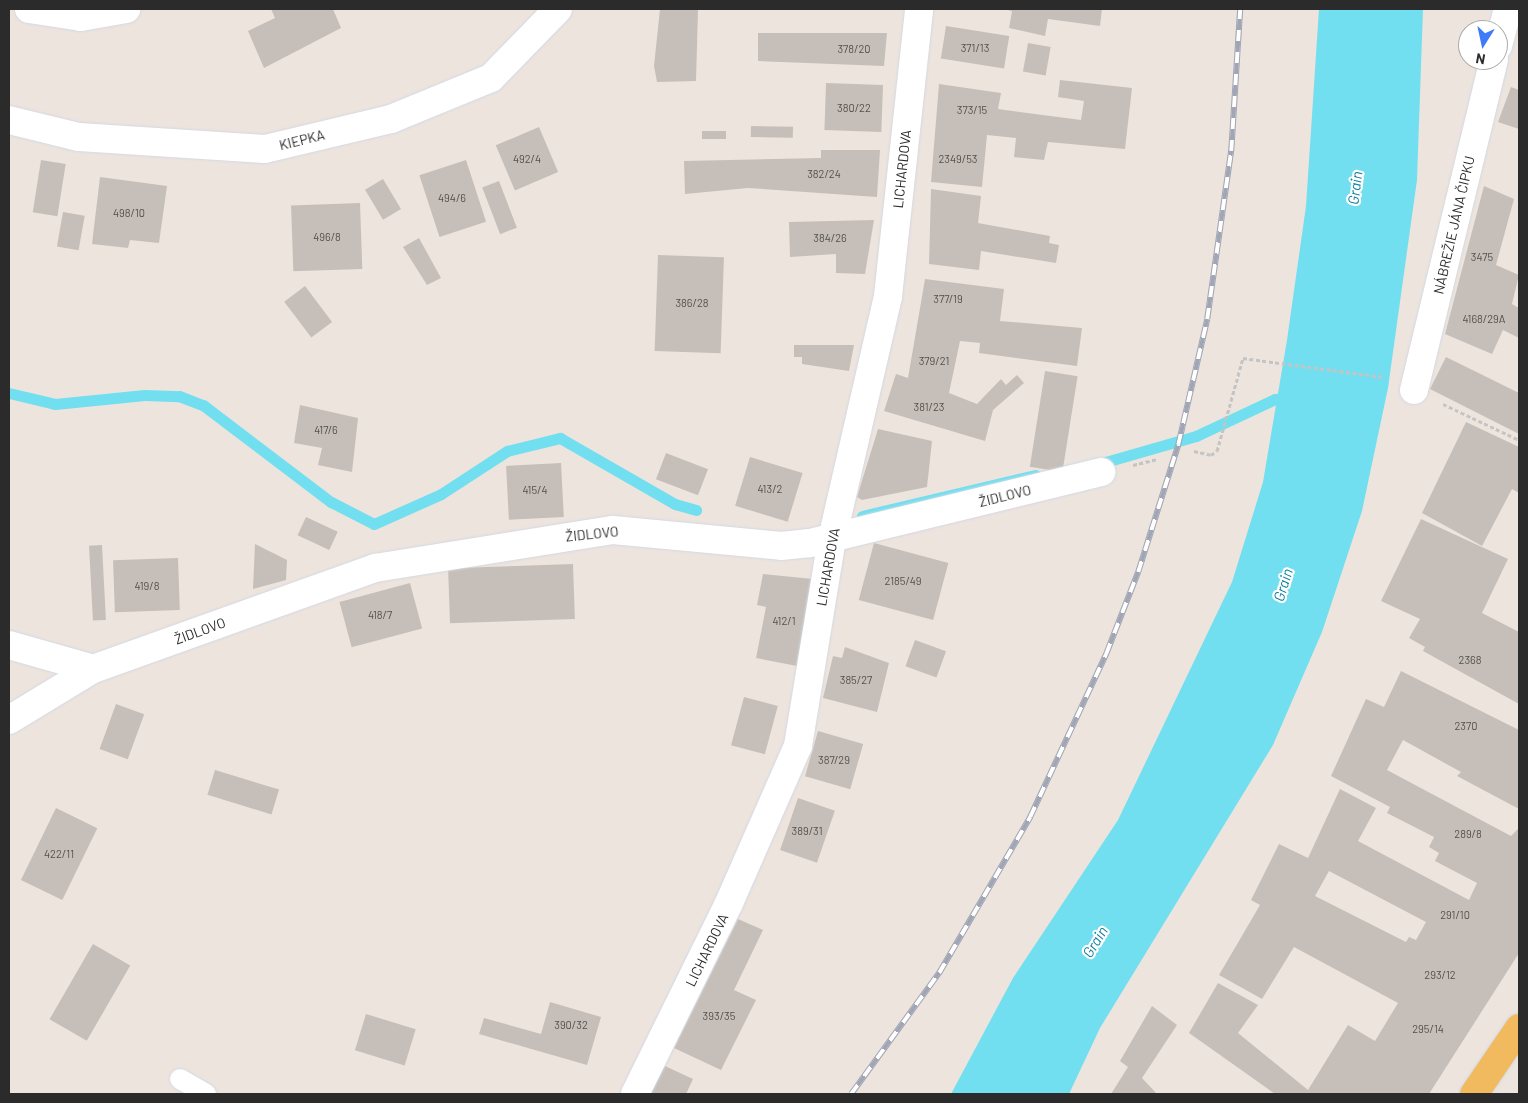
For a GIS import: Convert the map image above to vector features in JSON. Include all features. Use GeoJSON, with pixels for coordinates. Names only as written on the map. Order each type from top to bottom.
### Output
{"type":"FeatureCollection","features":[{"type":"Feature","properties":{"kind":"main road"},"geometry":{"type":"LineString","coordinates":[[1474,1094],[1519,1028]]}},
{"type":"Feature","properties":{"kind":"street"},"geometry":{"type":"LineString","coordinates":[[29,9],[81,17],[126,9]]}},
{"type":"Feature","properties":{"kind":"street","name":"KIEPKA"},"geometry":{"type":"LineString","coordinates":[[9,120],[79,137],[265,149],[391,119],[491,78],[558,9]]}},
{"type":"Feature","properties":{"kind":"street","name":"LICHARDOVA"},"geometry":{"type":"LineString","coordinates":[[635,1094],[729,903],[798,746],[832,539],[888,296],[919,9]]}},
{"type":"Feature","properties":{"kind":"street","name":"NÁBREŽIE JÁNA ČIPKU"},"geometry":{"type":"LineString","coordinates":[[1409,385],[1491,70]]}},
{"type":"Feature","properties":{"kind":"street","name":"ŽIDLOVO"},"geometry":{"type":"LineString","coordinates":[[9,720],[93,669],[375,568],[613,530],[781,546],[832,539],[1101,472]]}},
{"type":"Feature","properties":{"kind":"street"},"geometry":{"type":"LineString","coordinates":[[9,645],[93,669]]}},
{"type":"Feature","properties":{"kind":"lane"},"geometry":{"type":"LineString","coordinates":[[180,1079],[206,1094]]}},
{"type":"Feature","properties":{"kind":"path"},"geometry":{"type":"LineString","coordinates":[[1194,451],[1211,455],[1219,443],[1238,366],[1251,356],[1409,385],[1519,440]]}},
{"type":"Feature","properties":{"kind":"water","name":"Grain"},"geometry":{"type":"Polygon","coordinates":[[[1319,9],[1423,9],[1417,180],[1388,388],[1362,511],[1322,632],[1273,745],[1100,1028],[1069,1094],[951,1094],[1013,978],[1118,820],[1232,582],[1263,482],[1287,340],[1306,206],[1319,9]]]}},
{"type":"Feature","properties":{"kind":"building"},"geometry":{"type":"Polygon","coordinates":[[[271,9],[333,9],[341,28],[264,68],[248,31],[275,18],[271,9]]]}},
{"type":"Feature","properties":{"kind":"building"},"geometry":{"type":"Polygon","coordinates":[[[660,9],[698,9],[696,81],[657,82],[654,66],[660,9]]]}},
{"type":"Feature","properties":{"kind":"building"},"geometry":{"type":"Polygon","coordinates":[[[1003,9],[1102,9],[1100,26],[1048,19],[1045,36],[1009,28],[1012,11],[1003,9]]]}},
{"type":"Feature","properties":{"kind":"building"},"geometry":{"type":"Polygon","coordinates":[[[946,26],[1009,36],[1004,69],[941,59],[946,26]]]}},
{"type":"Feature","properties":{"kind":"building"},"geometry":{"type":"Polygon","coordinates":[[[758,33],[887,33],[884,66],[758,61],[758,33]]]}},
{"type":"Feature","properties":{"kind":"building"},"geometry":{"type":"Polygon","coordinates":[[[1028,43],[1051,47],[1046,76],[1023,72],[1028,43]]]}},
{"type":"Feature","properties":{"kind":"building"},"geometry":{"type":"Polygon","coordinates":[[[1060,80],[1132,88],[1125,149],[1048,142],[1044,160],[1014,157],[1016,138],[987,135],[982,187],[931,182],[939,84],[1001,93],[998,109],[1081,120],[1084,101],[1058,97],[1060,80]]]}},
{"type":"Feature","properties":{"kind":"building"},"geometry":{"type":"Polygon","coordinates":[[[826,83],[883,85],[881,132],[824,130],[826,83]]]}},
{"type":"Feature","properties":{"kind":"building"},"geometry":{"type":"Polygon","coordinates":[[[1511,87],[1519,90],[1519,129],[1498,122],[1511,87]]]}},
{"type":"Feature","properties":{"kind":"building"},"geometry":{"type":"Polygon","coordinates":[[[751,126],[793,127],[793,138],[751,137],[751,126]]]}},
{"type":"Feature","properties":{"kind":"building"},"geometry":{"type":"Polygon","coordinates":[[[539,127],[558,172],[515,190],[496,145],[539,127]]]}},
{"type":"Feature","properties":{"kind":"building"},"geometry":{"type":"Polygon","coordinates":[[[702,131],[726,131],[726,139],[702,139],[702,131]]]}},
{"type":"Feature","properties":{"kind":"building"},"geometry":{"type":"Polygon","coordinates":[[[821,150],[880,150],[877,197],[748,188],[685,194],[684,161],[821,158],[821,150]]]}},
{"type":"Feature","properties":{"kind":"building"},"geometry":{"type":"Polygon","coordinates":[[[41,160],[66,164],[57,216],[33,212],[41,160]]]}},
{"type":"Feature","properties":{"kind":"building"},"geometry":{"type":"Polygon","coordinates":[[[466,160],[486,222],[439,237],[419,175],[466,160]]]}},
{"type":"Feature","properties":{"kind":"building"},"geometry":{"type":"Polygon","coordinates":[[[100,177],[167,186],[159,243],[130,240],[128,248],[92,244],[100,177]]]}},
{"type":"Feature","properties":{"kind":"building"},"geometry":{"type":"Polygon","coordinates":[[[383,179],[401,209],[383,220],[365,190],[383,179]]]}},
{"type":"Feature","properties":{"kind":"building"},"geometry":{"type":"Polygon","coordinates":[[[499,181],[517,228],[500,234],[482,187],[499,181]]]}},
{"type":"Feature","properties":{"kind":"building"},"geometry":{"type":"Polygon","coordinates":[[[1484,186],[1514,199],[1496,265],[1519,275],[1512,304],[1519,308],[1519,338],[1503,330],[1492,354],[1445,334],[1484,186]]]}},
{"type":"Feature","properties":{"kind":"building"},"geometry":{"type":"Polygon","coordinates":[[[931,189],[981,196],[978,223],[1050,236],[1049,243],[1059,245],[1056,263],[981,251],[979,270],[929,264],[931,189]]]}},
{"type":"Feature","properties":{"kind":"building"},"geometry":{"type":"Polygon","coordinates":[[[360,203],[362,269],[293,271],[291,205],[360,203]]]}},
{"type":"Feature","properties":{"kind":"building"},"geometry":{"type":"Polygon","coordinates":[[[63,212],[85,216],[79,250],[57,246],[63,212]]]}},
{"type":"Feature","properties":{"kind":"building"},"geometry":{"type":"Polygon","coordinates":[[[874,220],[865,274],[836,273],[836,254],[790,257],[789,222],[874,220]]]}},
{"type":"Feature","properties":{"kind":"building"},"geometry":{"type":"Polygon","coordinates":[[[419,238],[441,278],[427,285],[403,247],[419,238]]]}},
{"type":"Feature","properties":{"kind":"building"},"geometry":{"type":"Polygon","coordinates":[[[658,255],[724,257],[721,353],[655,351],[658,255]]]}},
{"type":"Feature","properties":{"kind":"building"},"geometry":{"type":"Polygon","coordinates":[[[925,279],[1004,289],[1000,321],[1082,328],[1077,366],[979,353],[980,343],[960,341],[949,393],[977,404],[1001,379],[1006,385],[1017,375],[1024,383],[993,410],[985,441],[884,411],[896,374],[908,378],[925,279]]]}},
{"type":"Feature","properties":{"kind":"building"},"geometry":{"type":"Polygon","coordinates":[[[305,286],[332,322],[311,338],[284,302],[305,286]]]}},
{"type":"Feature","properties":{"kind":"building"},"geometry":{"type":"Polygon","coordinates":[[[794,345],[854,345],[849,371],[802,364],[802,357],[794,357],[794,345]]]}},
{"type":"Feature","properties":{"kind":"building"},"geometry":{"type":"Polygon","coordinates":[[[1446,357],[1519,393],[1519,434],[1430,389],[1446,357]]]}},
{"type":"Feature","properties":{"kind":"building"},"geometry":{"type":"Polygon","coordinates":[[[1045,371],[1078,376],[1062,472],[1030,467],[1045,371]]]}},
{"type":"Feature","properties":{"kind":"building"},"geometry":{"type":"Polygon","coordinates":[[[300,405],[358,418],[352,472],[318,465],[322,448],[294,443],[300,405]]]}},
{"type":"Feature","properties":{"kind":"building"},"geometry":{"type":"Polygon","coordinates":[[[1466,422],[1519,447],[1519,493],[1512,489],[1482,546],[1422,513],[1466,422]]]}},
{"type":"Feature","properties":{"kind":"building"},"geometry":{"type":"Polygon","coordinates":[[[878,429],[932,441],[927,487],[862,500],[857,497],[878,429]]]}},
{"type":"Feature","properties":{"kind":"building"},"geometry":{"type":"Polygon","coordinates":[[[666,453],[708,469],[698,495],[656,479],[666,453]]]}},
{"type":"Feature","properties":{"kind":"building"},"geometry":{"type":"Polygon","coordinates":[[[750,457],[803,473],[788,522],[735,506],[750,457]]]}},
{"type":"Feature","properties":{"kind":"building"},"geometry":{"type":"Polygon","coordinates":[[[561,463],[564,517],[509,520],[506,466],[561,463]]]}},
{"type":"Feature","properties":{"kind":"building"},"geometry":{"type":"Polygon","coordinates":[[[306,517],[338,532],[329,550],[298,535],[306,517]]]}},
{"type":"Feature","properties":{"kind":"building"},"geometry":{"type":"Polygon","coordinates":[[[1421,519],[1508,559],[1482,613],[1519,632],[1519,704],[1423,651],[1425,647],[1409,638],[1420,619],[1381,601],[1421,519]]]}},
{"type":"Feature","properties":{"kind":"building"},"geometry":{"type":"Polygon","coordinates":[[[874,543],[948,563],[933,620],[859,600],[874,543]]]}},
{"type":"Feature","properties":{"kind":"building"},"geometry":{"type":"Polygon","coordinates":[[[255,544],[287,560],[286,580],[253,589],[255,544]]]}},
{"type":"Feature","properties":{"kind":"building"},"geometry":{"type":"Polygon","coordinates":[[[102,545],[106,620],[93,621],[89,546],[102,545]]]}},
{"type":"Feature","properties":{"kind":"building"},"geometry":{"type":"Polygon","coordinates":[[[178,558],[180,610],[115,612],[113,560],[178,558]]]}},
{"type":"Feature","properties":{"kind":"building"},"geometry":{"type":"Polygon","coordinates":[[[573,564],[575,619],[450,623],[448,568],[573,564]]]}},
{"type":"Feature","properties":{"kind":"building"},"geometry":{"type":"Polygon","coordinates":[[[763,574],[813,579],[797,666],[756,658],[766,607],[757,605],[763,574]]]}},
{"type":"Feature","properties":{"kind":"building"},"geometry":{"type":"Polygon","coordinates":[[[410,583],[422,628],[352,647],[339,602],[410,583]]]}},
{"type":"Feature","properties":{"kind":"building"},"geometry":{"type":"Polygon","coordinates":[[[915,640],[946,651],[936,678],[905,666],[915,640]]]}},
{"type":"Feature","properties":{"kind":"building"},"geometry":{"type":"Polygon","coordinates":[[[845,647],[889,663],[877,712],[823,698],[833,656],[842,658],[845,647]]]}},
{"type":"Feature","properties":{"kind":"building"},"geometry":{"type":"Polygon","coordinates":[[[1401,671],[1519,730],[1519,809],[1457,776],[1461,772],[1403,740],[1387,770],[1511,836],[1519,828],[1519,953],[1429,1094],[1275,1094],[1189,1033],[1218,983],[1258,1005],[1238,1033],[1308,1090],[1348,1025],[1375,1041],[1398,1003],[1294,947],[1262,999],[1219,975],[1260,905],[1251,900],[1279,844],[1308,858],[1340,789],[1376,808],[1358,841],[1469,900],[1477,883],[1435,861],[1439,853],[1429,847],[1434,837],[1387,813],[1390,807],[1331,776],[1366,699],[1384,707],[1401,671]],[[1329,871],[1315,896],[1406,942],[1409,937],[1416,940],[1426,922],[1329,871]]]}},
{"type":"Feature","properties":{"kind":"building"},"geometry":{"type":"Polygon","coordinates":[[[744,697],[778,706],[765,754],[731,745],[744,697]]]}},
{"type":"Feature","properties":{"kind":"building"},"geometry":{"type":"Polygon","coordinates":[[[116,704],[144,714],[128,759],[100,749],[116,704]]]}},
{"type":"Feature","properties":{"kind":"building"},"geometry":{"type":"Polygon","coordinates":[[[818,731],[863,744],[850,789],[805,776],[818,731]]]}},
{"type":"Feature","properties":{"kind":"building"},"geometry":{"type":"Polygon","coordinates":[[[215,770],[279,790],[271,814],[207,795],[215,770]]]}},
{"type":"Feature","properties":{"kind":"building"},"geometry":{"type":"Polygon","coordinates":[[[798,798],[835,811],[817,863],[780,850],[798,798]]]}},
{"type":"Feature","properties":{"kind":"building"},"geometry":{"type":"Polygon","coordinates":[[[56,808],[97,828],[62,900],[21,880],[56,808]]]}},
{"type":"Feature","properties":{"kind":"building"},"geometry":{"type":"Polygon","coordinates":[[[738,919],[763,930],[734,990],[756,1000],[721,1070],[674,1048],[738,919]]]}},
{"type":"Feature","properties":{"kind":"building"},"geometry":{"type":"Polygon","coordinates":[[[93,944],[130,966],[87,1041],[50,1019],[93,944]]]}},
{"type":"Feature","properties":{"kind":"building"},"geometry":{"type":"Polygon","coordinates":[[[550,1002],[601,1017],[587,1065],[479,1034],[484,1018],[541,1034],[550,1002]]]}},
{"type":"Feature","properties":{"kind":"building"},"geometry":{"type":"Polygon","coordinates":[[[1152,1006],[1177,1025],[1142,1078],[1157,1094],[1111,1094],[1128,1067],[1120,1061],[1152,1006]]]}},
{"type":"Feature","properties":{"kind":"building"},"geometry":{"type":"Polygon","coordinates":[[[366,1014],[416,1029],[405,1066],[355,1050],[366,1014]]]}},
{"type":"Feature","properties":{"kind":"building"},"geometry":{"type":"Polygon","coordinates":[[[665,1066],[693,1079],[686,1094],[650,1094],[665,1066]]]}},
{"type":"Feature","properties":{"kind":"waterway"},"geometry":{"type":"LineString","coordinates":[[9,393],[55,404],[145,395],[179,396],[203,405],[331,502],[374,524],[441,494],[507,451],[560,438],[675,504],[696,510]]}},
{"type":"Feature","properties":{"kind":"waterway"},"geometry":{"type":"LineString","coordinates":[[1095,465],[1196,436],[1275,399],[1290,398]]}},
{"type":"Feature","properties":{"kind":"waterway"},"geometry":{"type":"LineString","coordinates":[[862,516],[1035,475]]}},
{"type":"Feature","properties":{"kind":"railway"},"geometry":{"type":"LineString","coordinates":[[851,1094],[939,973],[1030,817],[1106,654],[1138,572],[1178,445],[1207,319],[1231,151],[1240,9]]}}]}
